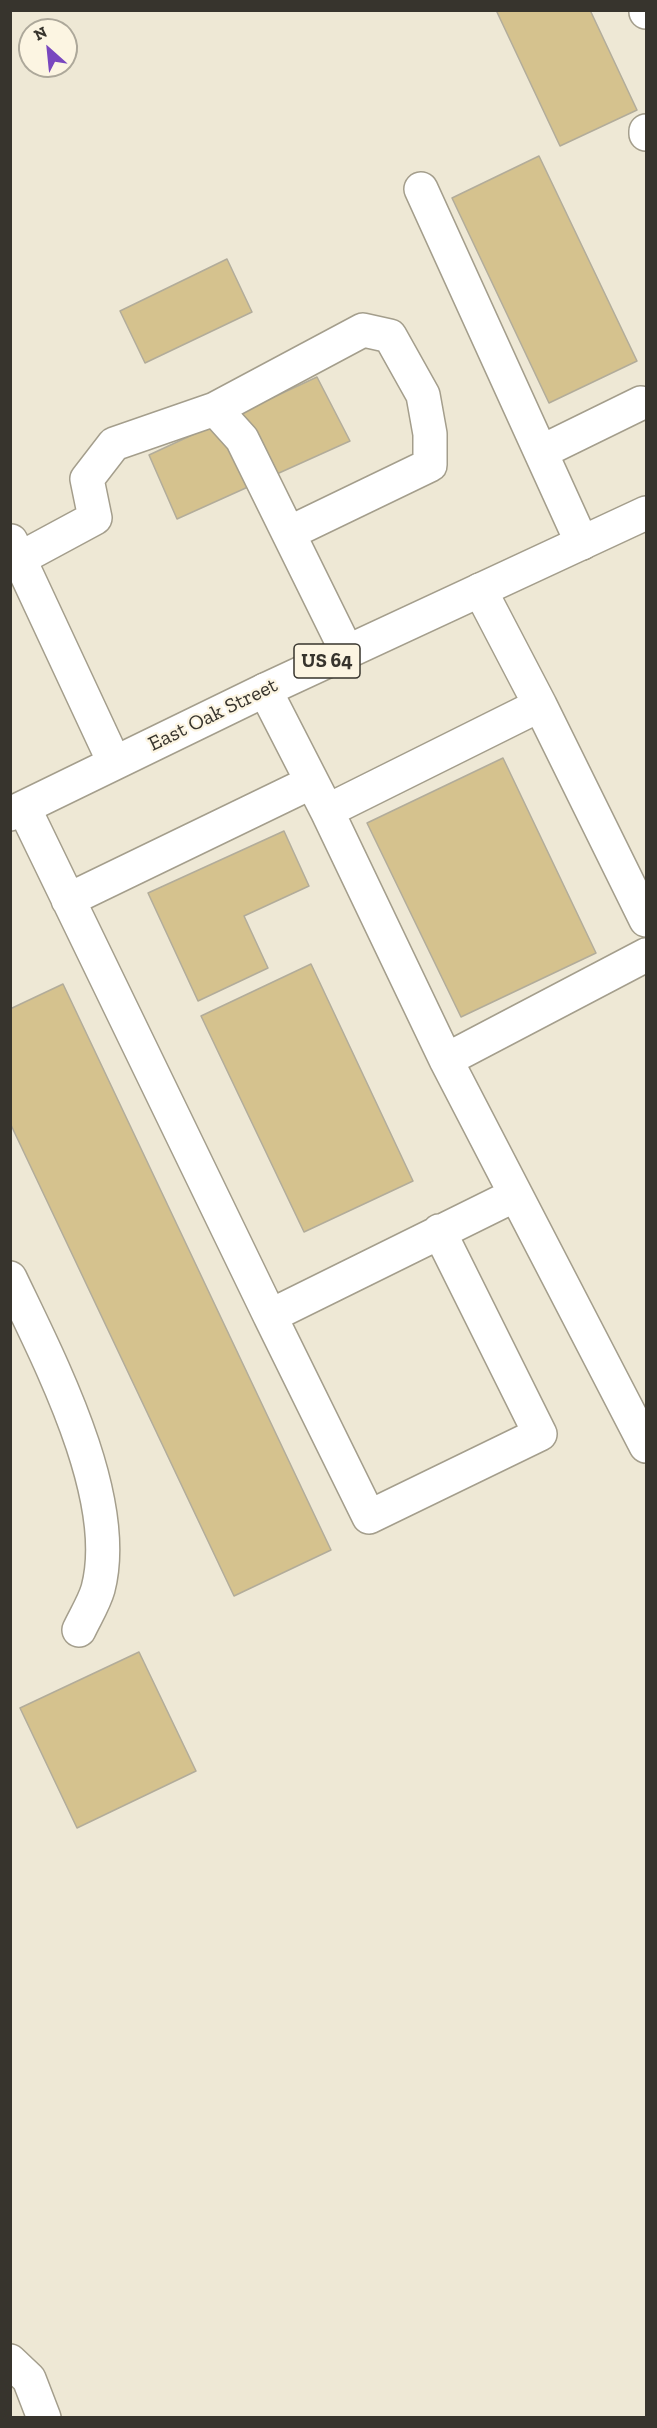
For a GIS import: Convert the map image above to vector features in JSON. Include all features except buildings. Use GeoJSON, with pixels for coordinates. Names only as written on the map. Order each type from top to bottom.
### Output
{"type":"FeatureCollection","features":[{"type":"Feature","properties":{"kind":"main road"},"geometry":{"type":"LineString","coordinates":[[421,189],[582,543]]}},
{"type":"Feature","properties":{"kind":"main road"},"geometry":{"type":"LineString","coordinates":[[114,762],[15,550],[95,518],[87,479],[114,444],[214,409],[363,330],[390,336],[423,395],[430,434],[430,465],[289,533]]}},
{"type":"Feature","properties":{"kind":"main road"},"geometry":{"type":"LineString","coordinates":[[541,452],[641,403]]}},
{"type":"Feature","properties":{"kind":"main road"},"geometry":{"type":"LineString","coordinates":[[214,409],[242,439],[347,652]]}},
{"type":"Feature","properties":{"kind":"main road","name":"East Oak Street"},"geometry":{"type":"LineString","coordinates":[[17,811],[265,690],[646,513]]}},
{"type":"Feature","properties":{"kind":"main road"},"geometry":{"type":"LineString","coordinates":[[480,590],[540,705],[646,920]]}},
{"type":"Feature","properties":{"kind":"main road"},"geometry":{"type":"LineString","coordinates":[[265,690],[327,811],[446,1060],[646,1446]]}},
{"type":"Feature","properties":{"kind":"main road"},"geometry":{"type":"LineString","coordinates":[[327,811],[540,705]]}},
{"type":"Feature","properties":{"kind":"main road"},"geometry":{"type":"LineString","coordinates":[[68,900],[312,782]]}},
{"type":"Feature","properties":{"kind":"main road"},"geometry":{"type":"LineString","coordinates":[[17,811],[68,900],[369,1517],[540,1434],[439,1231]]}},
{"type":"Feature","properties":{"kind":"main road"},"geometry":{"type":"LineString","coordinates":[[446,1060],[646,955]]}},
{"type":"Feature","properties":{"kind":"main road"},"geometry":{"type":"LineString","coordinates":[[270,1316],[515,1195]]}},
{"type":"Feature","properties":{"kind":"main road"},"geometry":{"type":"LineString","coordinates":[[10,1278],[60,1384],[91,1473],[104,1541],[98,1590],[79,1630]]}},
{"type":"Feature","properties":{"kind":"main road"},"geometry":{"type":"LineString","coordinates":[[10,2361],[29,2379],[44,2418]]}}]}
